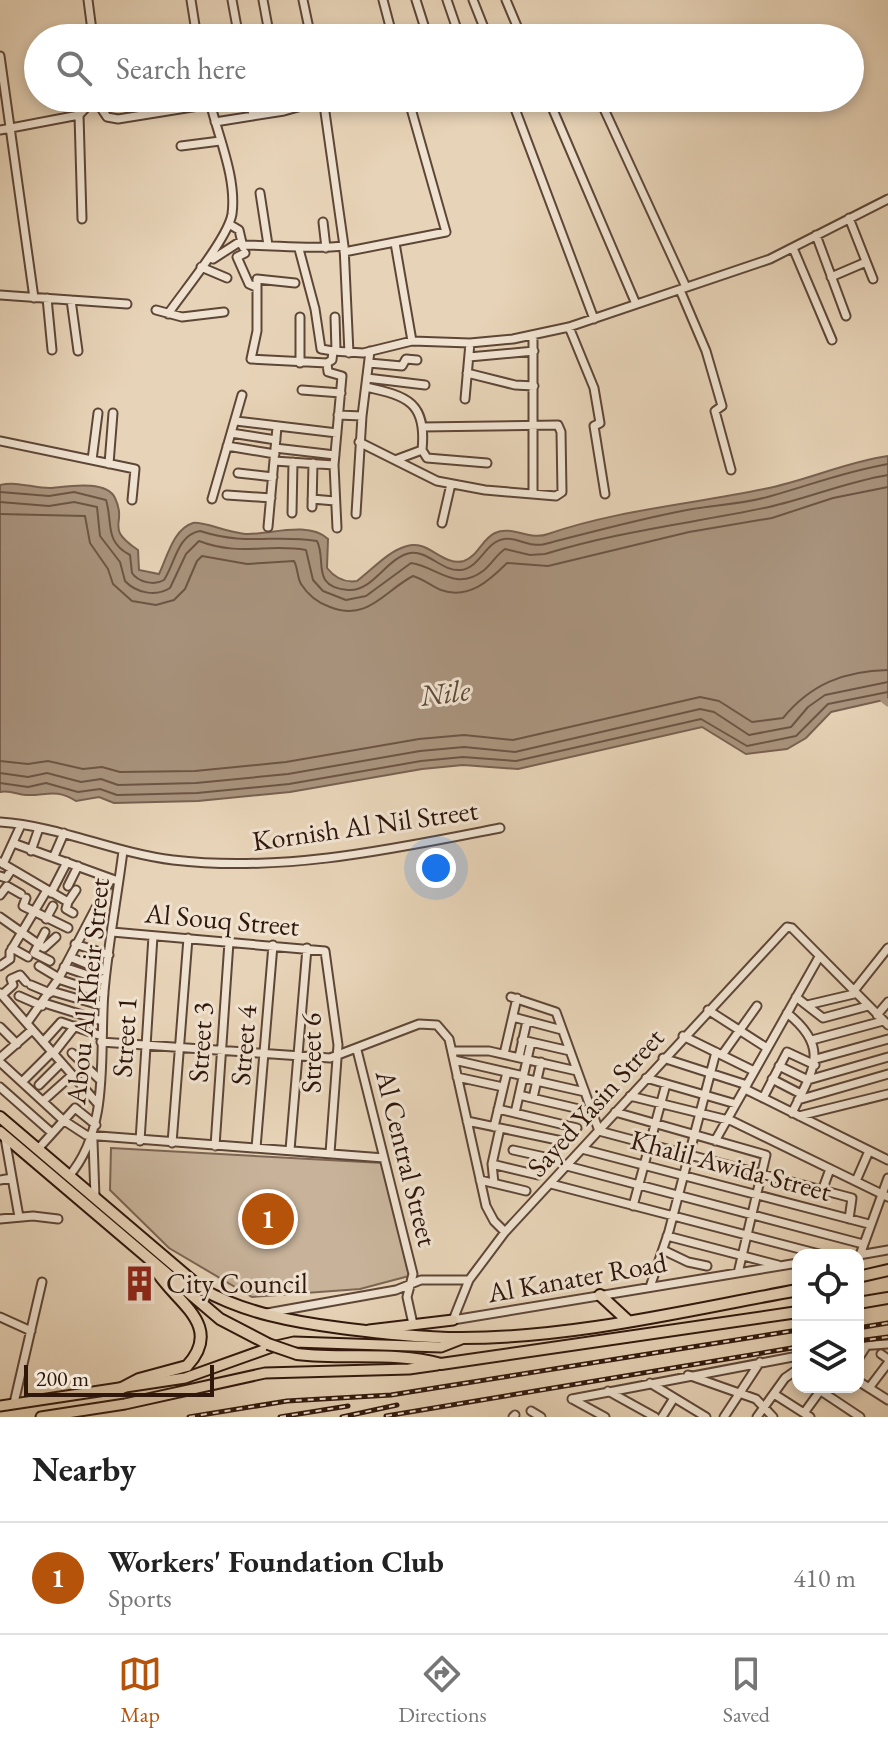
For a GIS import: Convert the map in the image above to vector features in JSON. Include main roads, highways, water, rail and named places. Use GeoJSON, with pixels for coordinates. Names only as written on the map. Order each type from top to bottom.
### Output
{"type":"FeatureCollection","features":[{"type":"Feature","properties":{"kind":"highway"},"geometry":{"type":"LineString","coordinates":[[0,1117],[202,1289],[231,1304],[267,1313],[363,1331],[464,1338],[533,1333],[627,1320],[792,1291]]}},
{"type":"Feature","properties":{"kind":"highway"},"geometry":{"type":"LineString","coordinates":[[2,1134],[220,1319],[268,1344],[297,1354],[331,1359],[408,1357],[441,1364],[792,1313]]}},
{"type":"Feature","properties":{"kind":"highway"},"geometry":{"type":"LineString","coordinates":[[118,1390],[139,1379],[187,1366],[200,1343],[195,1317],[160,1278],[151,1260]]}},
{"type":"Feature","properties":{"kind":"highway"},"geometry":{"type":"LineString","coordinates":[[864,1276],[888,1270]]}},
{"type":"Feature","properties":{"kind":"highway"},"geometry":{"type":"LineString","coordinates":[[600,1295],[627,1320]]}},
{"type":"Feature","properties":{"kind":"highway"},"geometry":{"type":"LineString","coordinates":[[864,1302],[888,1298]]}},
{"type":"Feature","properties":{"kind":"main road","name":"Al Kanater Road"},"geometry":{"type":"LineString","coordinates":[[363,1331],[453,1320]]}},
{"type":"Feature","properties":{"kind":"main road"},"geometry":{"type":"LineString","coordinates":[[0,1406],[118,1390],[208,1372],[272,1347],[294,1342],[441,1347],[464,1338]]}},
{"type":"Feature","properties":{"kind":"main road"},"geometry":{"type":"LineString","coordinates":[[41,1417],[125,1404],[265,1373],[409,1369],[441,1364]]}},
{"type":"Feature","properties":{"kind":"water","name":"Nile"},"geometry":{"type":"Polygon","coordinates":[[[888,456],[888,699],[831,712],[806,738],[787,749],[746,754],[702,727],[518,769],[463,765],[422,769],[290,792],[198,801],[114,803],[99,797],[76,801],[56,794],[0,792],[0,485],[50,488],[94,486],[110,492],[118,507],[121,536],[138,550],[139,570],[159,574],[180,531],[197,523],[248,534],[300,530],[320,534],[328,539],[327,568],[340,579],[357,581],[393,552],[407,546],[422,546],[449,560],[464,561],[491,536],[501,531],[541,536],[628,513],[780,486],[888,456]]]}},
{"type":"Feature","properties":{"kind":"waterway"},"geometry":{"type":"LineString","coordinates":[[884,700],[888,703]]}},
{"type":"Feature","properties":{"kind":"railway"},"geometry":{"type":"LineString","coordinates":[[864,1327],[888,1323]]}},
{"type":"Feature","properties":{"kind":"railway"},"geometry":{"type":"LineString","coordinates":[[189,1417],[287,1401],[391,1395],[792,1331]]}},
{"type":"Feature","properties":{"kind":"railway"},"geometry":{"type":"LineString","coordinates":[[864,1340],[888,1337]]}},
{"type":"Feature","properties":{"kind":"railway"},"geometry":{"type":"LineString","coordinates":[[386,1416],[792,1348]]}},
{"type":"Feature","properties":{"kind":"railway"},"geometry":{"type":"LineString","coordinates":[[342,1417],[397,1405]]}},
{"type":"Feature","properties":{"kind":"railway"},"geometry":{"type":"LineString","coordinates":[[280,1417],[348,1406]]}},
{"type":"Feature","properties":{"kind":"place","name":"Workers' Foundation Club"},"geometry":{"type":"Point","coordinates":[268,1219]}},
{"type":"Feature","properties":{"kind":"place","name":"City Council"},"geometry":{"type":"Point","coordinates":[140,1283]}}]}
